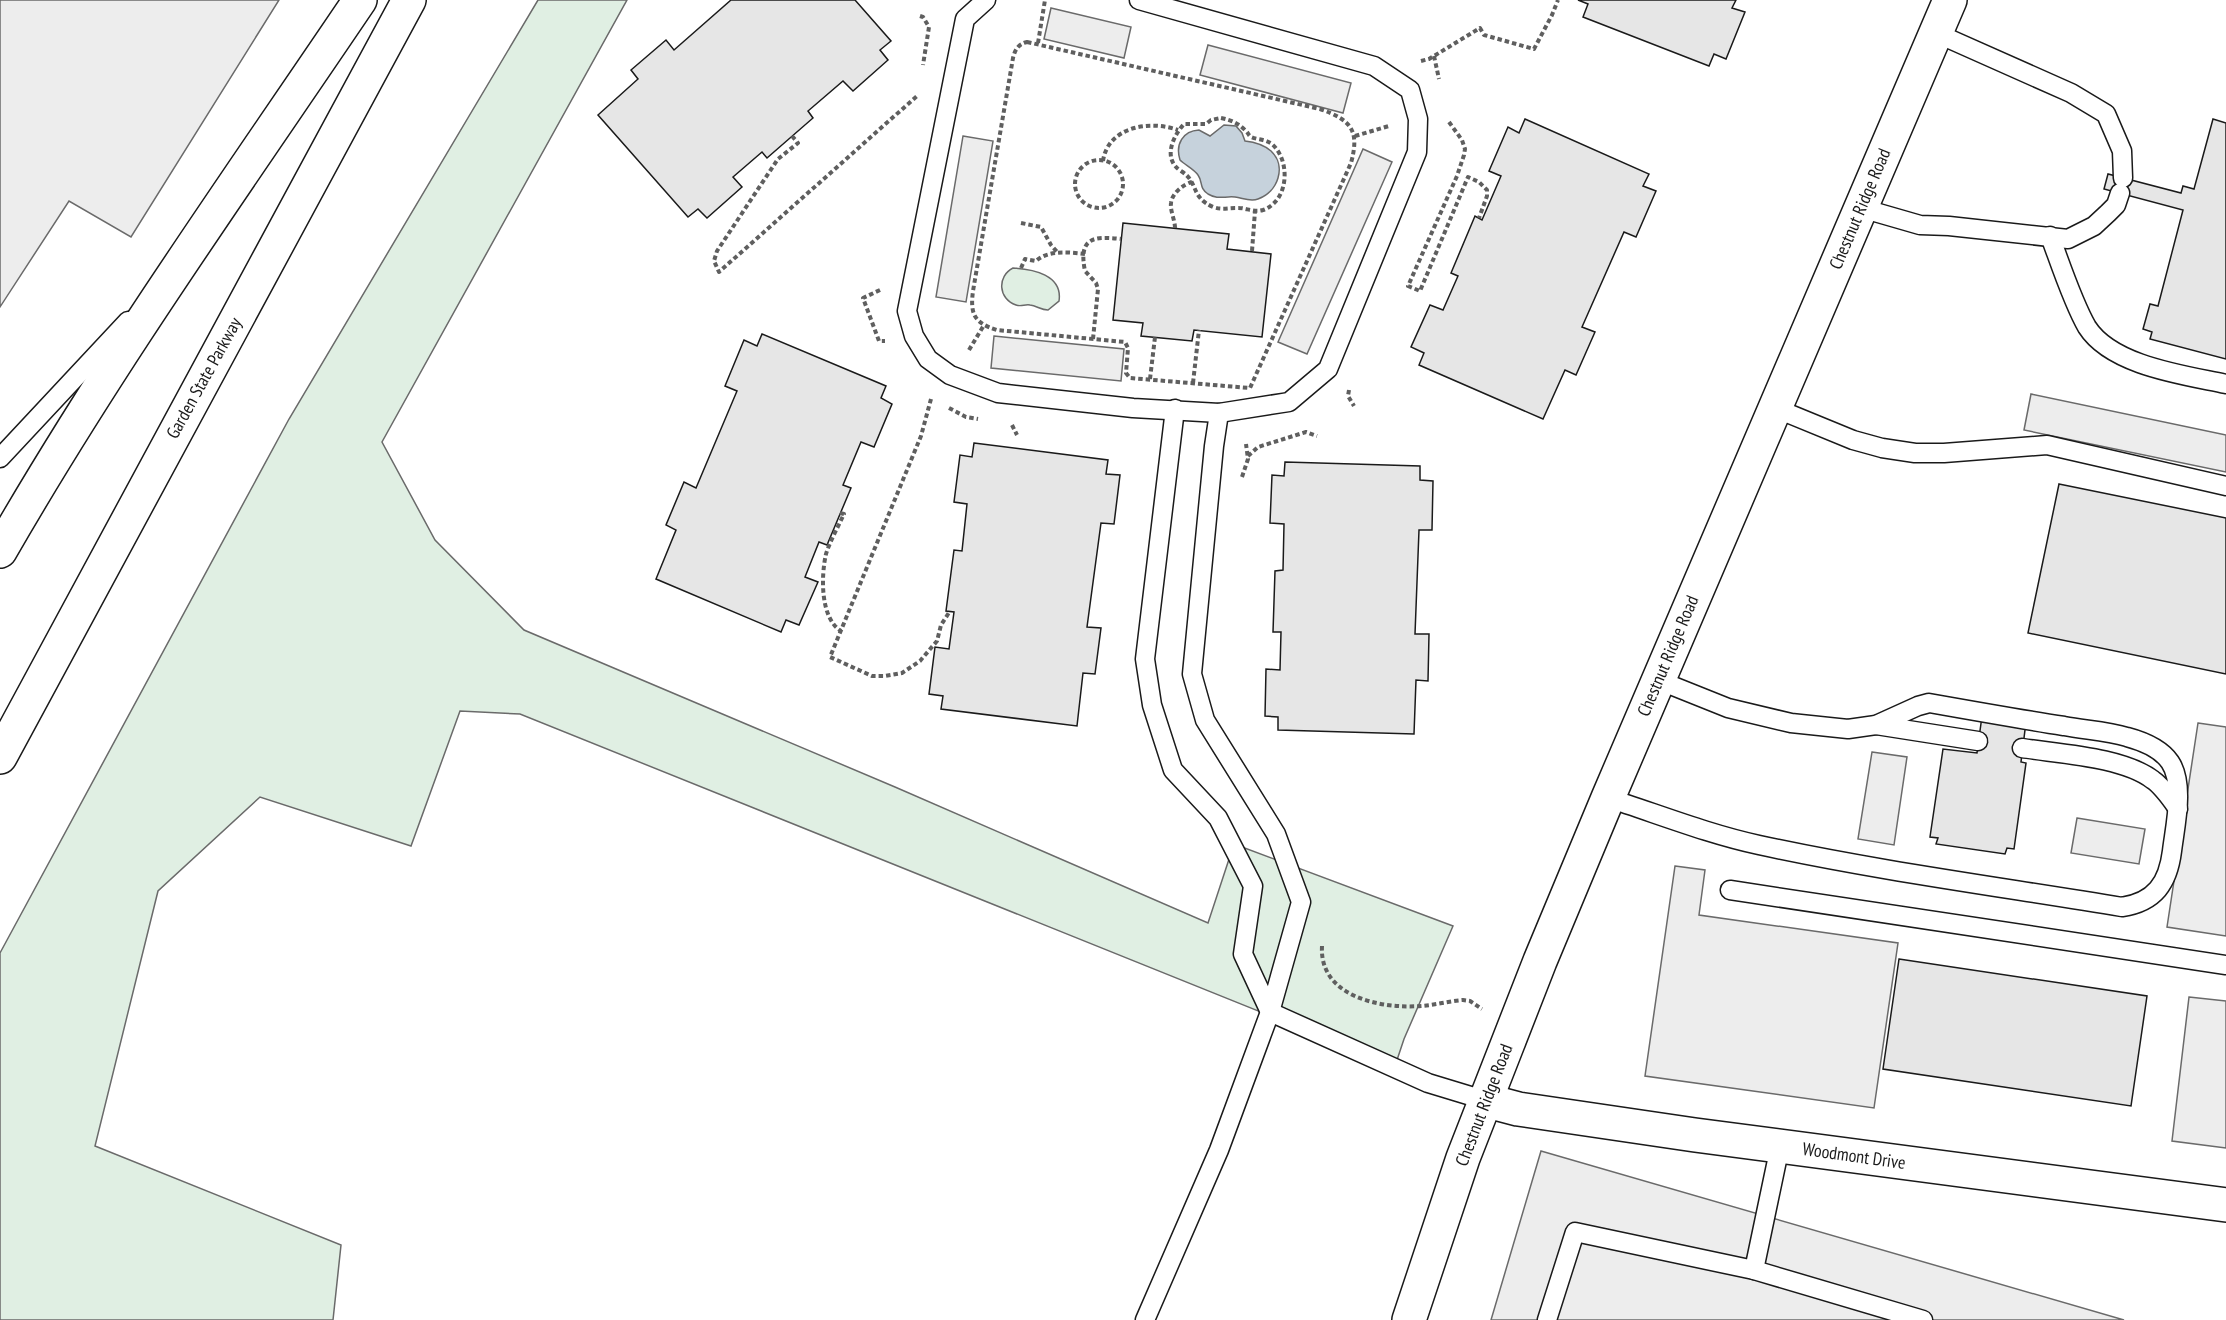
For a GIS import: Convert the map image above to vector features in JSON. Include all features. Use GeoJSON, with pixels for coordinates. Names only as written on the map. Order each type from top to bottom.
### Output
{"type":"FeatureCollection","features":[{"type":"Feature","properties":{"kind":"main road"},"geometry":{"type":"LineString","coordinates":[[0,551],[83,411],[175,270],[360,0]]}},
{"type":"Feature","properties":{"kind":"main road","name":"Garden State Parkway"},"geometry":{"type":"LineString","coordinates":[[0,757],[409,0]]}},
{"type":"Feature","properties":{"kind":"main road","name":"Chestnut Ridge Road"},"geometry":{"type":"LineString","coordinates":[[1409,1320],[1484,1100],[1608,798],[1950,0]]}},
{"type":"Feature","properties":{"kind":"main road","name":"Woodmont Drive"},"geometry":{"type":"LineString","coordinates":[[1484,1100],[1518,1108],[1780,1146],[2226,1205]]}},
{"type":"Feature","properties":{"kind":"lane"},"geometry":{"type":"LineString","coordinates":[[986,0],[965,19],[907,311],[914,336],[928,358],[950,375],[998,393],[1133,408],[1219,413],[1289,402],[1328,369],[1417,152],[1418,119],[1410,90],[1374,66],[1139,0]]}},
{"type":"Feature","properties":{"kind":"lane"},"geometry":{"type":"LineString","coordinates":[[1861,208],[1920,225],[2068,239],[2094,226],[2116,205],[2122,185],[2122,151],[2106,114],[2071,93],[1936,33]]}},
{"type":"Feature","properties":{"kind":"lane"},"geometry":{"type":"LineString","coordinates":[[2050,236],[2088,328],[2107,347],[2139,362],[2174,373],[2226,384]]}},
{"type":"Feature","properties":{"kind":"lane"},"geometry":{"type":"LineString","coordinates":[[0,458],[175,270]]}},
{"type":"Feature","properties":{"kind":"lane"},"geometry":{"type":"LineString","coordinates":[[1775,408],[1853,440],[1882,448],[1915,453],[1944,453],[2047,445],[2226,486]]}},
{"type":"Feature","properties":{"kind":"lane"},"geometry":{"type":"LineString","coordinates":[[1175,409],[1144,660],[1152,705],[1173,770],[1218,818],[1253,886],[1243,954],[1270,1012],[1428,1083],[1484,1100]]}},
{"type":"Feature","properties":{"kind":"lane"},"geometry":{"type":"LineString","coordinates":[[1145,1320],[1219,1150],[1270,1012],[1301,902],[1276,834],[1205,720],[1192,674],[1219,413]]}},
{"type":"Feature","properties":{"kind":"lane"},"geometry":{"type":"LineString","coordinates":[[1608,798],[1758,844],[1887,870],[2122,907],[2135,905],[2163,884],[2169,872],[2178,809],[2177,778],[2171,763],[2161,751],[2128,737],[1929,703],[1876,724],[1848,729],[1791,723],[1728,708],[1658,680]]}},
{"type":"Feature","properties":{"kind":"lane"},"geometry":{"type":"LineString","coordinates":[[1876,724],[1978,741]]}},
{"type":"Feature","properties":{"kind":"lane"},"geometry":{"type":"LineString","coordinates":[[2022,748],[2125,766],[2155,781],[2178,809]]}},
{"type":"Feature","properties":{"kind":"lane"},"geometry":{"type":"LineString","coordinates":[[1730,890],[2226,965]]}},
{"type":"Feature","properties":{"kind":"lane"},"geometry":{"type":"LineString","coordinates":[[1755,1270],[1780,1146]]}},
{"type":"Feature","properties":{"kind":"lane"},"geometry":{"type":"LineString","coordinates":[[1547,1320],[1575,1232],[1755,1270],[1923,1320]]}},
{"type":"Feature","properties":{"kind":"path"},"geometry":{"type":"LineString","coordinates":[[1038,43],[1046,0]]}},
{"type":"Feature","properties":{"kind":"path"},"geometry":{"type":"LineString","coordinates":[[1434,56],[1480,28],[1481,32],[1490,37],[1534,49],[1558,0]]}},
{"type":"Feature","properties":{"kind":"path"},"geometry":{"type":"LineString","coordinates":[[1038,43],[1320,109],[1336,114],[1352,128],[1355,143],[1351,163],[1254,385],[1246,390],[1130,378],[1127,376],[1127,342],[997,330],[984,325],[974,315],[972,298],[1013,58],[1015,50],[1021,44],[1038,43]]}},
{"type":"Feature","properties":{"kind":"path"},"geometry":{"type":"LineString","coordinates":[[792,136],[798,143],[778,159],[717,250],[714,261],[719,272],[917,96]]}},
{"type":"Feature","properties":{"kind":"path"},"geometry":{"type":"LineString","coordinates":[[1221,117],[1237,123],[1251,137],[1267,141],[1275,148],[1285,165],[1285,178],[1274,203],[1265,209],[1255,211],[1214,207],[1197,196],[1192,182],[1189,176],[1177,168],[1170,154],[1174,137],[1178,130],[1187,123],[1206,124],[1221,117]]}},
{"type":"Feature","properties":{"kind":"path"},"geometry":{"type":"LineString","coordinates":[[1446,120],[1462,140],[1465,148],[1464,155],[1457,176],[1408,286],[1420,291],[1468,177],[1479,182],[1487,190],[1479,218]]}},
{"type":"Feature","properties":{"kind":"path"},"geometry":{"type":"LineString","coordinates":[[1103,161],[1103,156],[1117,136],[1136,127],[1154,124],[1178,130]]}},
{"type":"Feature","properties":{"kind":"path"},"geometry":{"type":"LineString","coordinates":[[1103,161],[1119,170],[1123,186],[1117,200],[1104,208],[1096,208],[1082,202],[1077,196],[1075,181],[1082,166],[1089,162],[1103,161]]}},
{"type":"Feature","properties":{"kind":"path"},"geometry":{"type":"LineString","coordinates":[[1174,228],[1171,203],[1182,187],[1192,182]]}},
{"type":"Feature","properties":{"kind":"path"},"geometry":{"type":"LineString","coordinates":[[1252,251],[1255,211]]}},
{"type":"Feature","properties":{"kind":"path"},"geometry":{"type":"LineString","coordinates":[[1021,224],[1041,227],[1059,254]]}},
{"type":"Feature","properties":{"kind":"path"},"geometry":{"type":"LineString","coordinates":[[1093,339],[1098,289],[1096,283],[1085,271],[1085,247],[1098,236],[1121,238]]}},
{"type":"Feature","properties":{"kind":"path"},"geometry":{"type":"LineString","coordinates":[[1021,268],[1026,259],[1036,261],[1044,254],[1066,252],[1084,254]]}},
{"type":"Feature","properties":{"kind":"path"},"geometry":{"type":"LineString","coordinates":[[950,611],[941,625],[937,641],[927,655],[915,666],[899,675],[872,676],[830,657],[921,436],[932,397],[964,358],[984,325]]}},
{"type":"Feature","properties":{"kind":"path"},"geometry":{"type":"LineString","coordinates":[[1192,384],[1199,330]]}},
{"type":"Feature","properties":{"kind":"path"},"geometry":{"type":"LineString","coordinates":[[1150,380],[1155,337]]}},
{"type":"Feature","properties":{"kind":"path"},"geometry":{"type":"LineString","coordinates":[[1241,483],[1248,456],[1246,390]]}},
{"type":"Feature","properties":{"kind":"path"},"geometry":{"type":"LineString","coordinates":[[1248,456],[1258,447],[1306,432],[1317,436]]}},
{"type":"Feature","properties":{"kind":"path"},"geometry":{"type":"LineString","coordinates":[[840,513],[844,514],[826,554],[824,579],[828,616],[833,626],[841,631]]}},
{"type":"Feature","properties":{"kind":"path"},"geometry":{"type":"LineString","coordinates":[[1322,941],[1321,956],[1324,966],[1332,980],[1352,995],[1372,1003],[1397,1006],[1470,1001],[1514,1027]]}},
{"type":"Feature","properties":{"kind":"green space"},"geometry":{"type":"Polygon","coordinates":[[[538,0],[627,0],[382,442],[435,540],[524,630],[1208,923],[1234,844],[1453,926],[1404,1039],[1395,1066],[520,714],[460,711],[411,846],[260,797],[158,891],[95,1146],[341,1245],[333,1320],[0,1320],[0,953],[289,419],[538,0]]]}},
{"type":"Feature","properties":{"kind":"green space"},"geometry":{"type":"Polygon","coordinates":[[[1013,268],[1037,272],[1051,279],[1059,292],[1059,301],[1048,310],[1030,305],[1018,306],[1010,302],[1003,293],[1002,282],[1004,276],[1013,268]]]}},
{"type":"Feature","properties":{"kind":"shaded area"},"geometry":{"type":"Polygon","coordinates":[[[0,0],[279,0],[131,237],[69,201],[0,307],[0,0]]]}},
{"type":"Feature","properties":{"kind":"shaded area"},"geometry":{"type":"Polygon","coordinates":[[[1051,8],[1131,27],[1124,58],[1044,39],[1051,8]]]}},
{"type":"Feature","properties":{"kind":"shaded area"},"geometry":{"type":"Polygon","coordinates":[[[1208,45],[1351,83],[1343,113],[1200,75],[1208,45]]]}},
{"type":"Feature","properties":{"kind":"shaded area"},"geometry":{"type":"Polygon","coordinates":[[[1224,125],[1236,126],[1245,141],[1265,147],[1276,157],[1279,164],[1278,178],[1271,191],[1265,196],[1252,200],[1212,196],[1203,189],[1196,173],[1180,160],[1180,144],[1185,136],[1199,130],[1210,136],[1224,125]]]}},
{"type":"Feature","properties":{"kind":"shaded area"},"geometry":{"type":"Polygon","coordinates":[[[963,136],[993,141],[966,302],[936,297],[963,136]]]}},
{"type":"Feature","properties":{"kind":"shaded area"},"geometry":{"type":"Polygon","coordinates":[[[1363,149],[1392,162],[1307,354],[1278,342],[1363,149]]]}},
{"type":"Feature","properties":{"kind":"shaded area"},"geometry":{"type":"Polygon","coordinates":[[[994,336],[1124,349],[1121,381],[991,368],[994,336]]]}},
{"type":"Feature","properties":{"kind":"shaded area"},"geometry":{"type":"Polygon","coordinates":[[[2031,394],[2226,435],[2226,472],[2024,430],[2031,394]]]}},
{"type":"Feature","properties":{"kind":"shaded area"},"geometry":{"type":"Polygon","coordinates":[[[2198,723],[2226,727],[2226,936],[2167,927],[2198,723]]]}},
{"type":"Feature","properties":{"kind":"shaded area"},"geometry":{"type":"Polygon","coordinates":[[[1872,752],[1907,757],[1894,845],[1858,839],[1872,752]]]}},
{"type":"Feature","properties":{"kind":"shaded area"},"geometry":{"type":"Polygon","coordinates":[[[2077,818],[2145,829],[2139,864],[2071,853],[2077,818]]]}},
{"type":"Feature","properties":{"kind":"shaded area"},"geometry":{"type":"Polygon","coordinates":[[[1675,866],[1705,870],[1699,915],[1898,943],[1874,1108],[1645,1076],[1675,866]]]}},
{"type":"Feature","properties":{"kind":"shaded area"},"geometry":{"type":"Polygon","coordinates":[[[2189,997],[2226,1001],[2226,1148],[2172,1141],[2189,997]]]}},
{"type":"Feature","properties":{"kind":"shaded area"},"geometry":{"type":"Polygon","coordinates":[[[1541,1151],[2124,1320],[1491,1320],[1541,1151]]]}},
{"type":"Feature","properties":{"kind":"building"},"geometry":{"type":"Polygon","coordinates":[[[731,0],[855,0],[891,41],[880,50],[888,60],[853,91],[843,81],[808,111],[813,118],[767,158],[762,152],[733,177],[742,187],[707,218],[698,209],[688,217],[598,115],[638,79],[631,70],[666,40],[674,50],[731,0]]]}},
{"type":"Feature","properties":{"kind":"building"},"geometry":{"type":"Polygon","coordinates":[[[1578,0],[1736,0],[1732,8],[1745,12],[1726,59],[1714,54],[1709,66],[1583,17],[1588,4],[1578,0]]]}},
{"type":"Feature","properties":{"kind":"building"},"geometry":{"type":"Polygon","coordinates":[[[1525,119],[1649,174],[1643,186],[1656,191],[1636,237],[1624,232],[1582,327],[1595,332],[1576,375],[1565,370],[1543,419],[1419,365],[1424,353],[1411,347],[1430,305],[1443,310],[1458,276],[1451,273],[1475,216],[1482,220],[1501,176],[1489,171],[1508,127],[1519,133],[1525,119]]]}},
{"type":"Feature","properties":{"kind":"building"},"geometry":{"type":"Polygon","coordinates":[[[2213,119],[2226,123],[2226,359],[2150,339],[2152,332],[2143,329],[2150,304],[2158,306],[2183,210],[2104,189],[2108,174],[2181,193],[2183,186],[2194,189],[2213,119]]]}},
{"type":"Feature","properties":{"kind":"building"},"geometry":{"type":"Polygon","coordinates":[[[1123,223],[1229,234],[1227,249],[1271,254],[1262,337],[1194,330],[1192,341],[1141,336],[1143,323],[1113,320],[1123,223]]]}},
{"type":"Feature","properties":{"kind":"building"},"geometry":{"type":"Polygon","coordinates":[[[762,334],[886,386],[881,398],[892,404],[874,447],[861,442],[843,485],[851,488],[827,545],[819,542],[805,577],[818,582],[799,625],[786,620],[781,632],[656,579],[676,530],[666,525],[684,482],[696,488],[737,391],[725,386],[744,340],[757,346],[762,334]]]}},
{"type":"Feature","properties":{"kind":"building"},"geometry":{"type":"Polygon","coordinates":[[[974,443],[1108,460],[1106,474],[1120,475],[1114,524],[1101,523],[1087,627],[1101,628],[1095,674],[1083,673],[1077,726],[941,709],[943,696],[929,694],[935,647],[949,649],[954,612],[946,611],[954,550],[962,551],[967,504],[954,502],[960,455],[972,457],[974,443]]]}},
{"type":"Feature","properties":{"kind":"building"},"geometry":{"type":"Polygon","coordinates":[[[1285,462],[1420,466],[1420,480],[1433,481],[1432,530],[1419,530],[1415,634],[1429,634],[1428,681],[1416,680],[1414,734],[1278,730],[1278,717],[1265,716],[1266,669],[1280,670],[1281,632],[1273,632],[1275,571],[1283,570],[1284,524],[1270,523],[1272,475],[1284,476],[1285,462]]]}},
{"type":"Feature","properties":{"kind":"building"},"geometry":{"type":"Polygon","coordinates":[[[2059,484],[2226,518],[2226,674],[2028,633],[2059,484]]]}},
{"type":"Feature","properties":{"kind":"building"},"geometry":{"type":"Polygon","coordinates":[[[1982,716],[2026,722],[2021,762],[2026,763],[2014,849],[2007,848],[2005,854],[1936,844],[1938,838],[1930,837],[1943,749],[1977,753],[1982,716]]]}},
{"type":"Feature","properties":{"kind":"building"},"geometry":{"type":"Polygon","coordinates":[[[1899,959],[2147,996],[2131,1106],[1883,1069],[1899,959]]]}}]}
